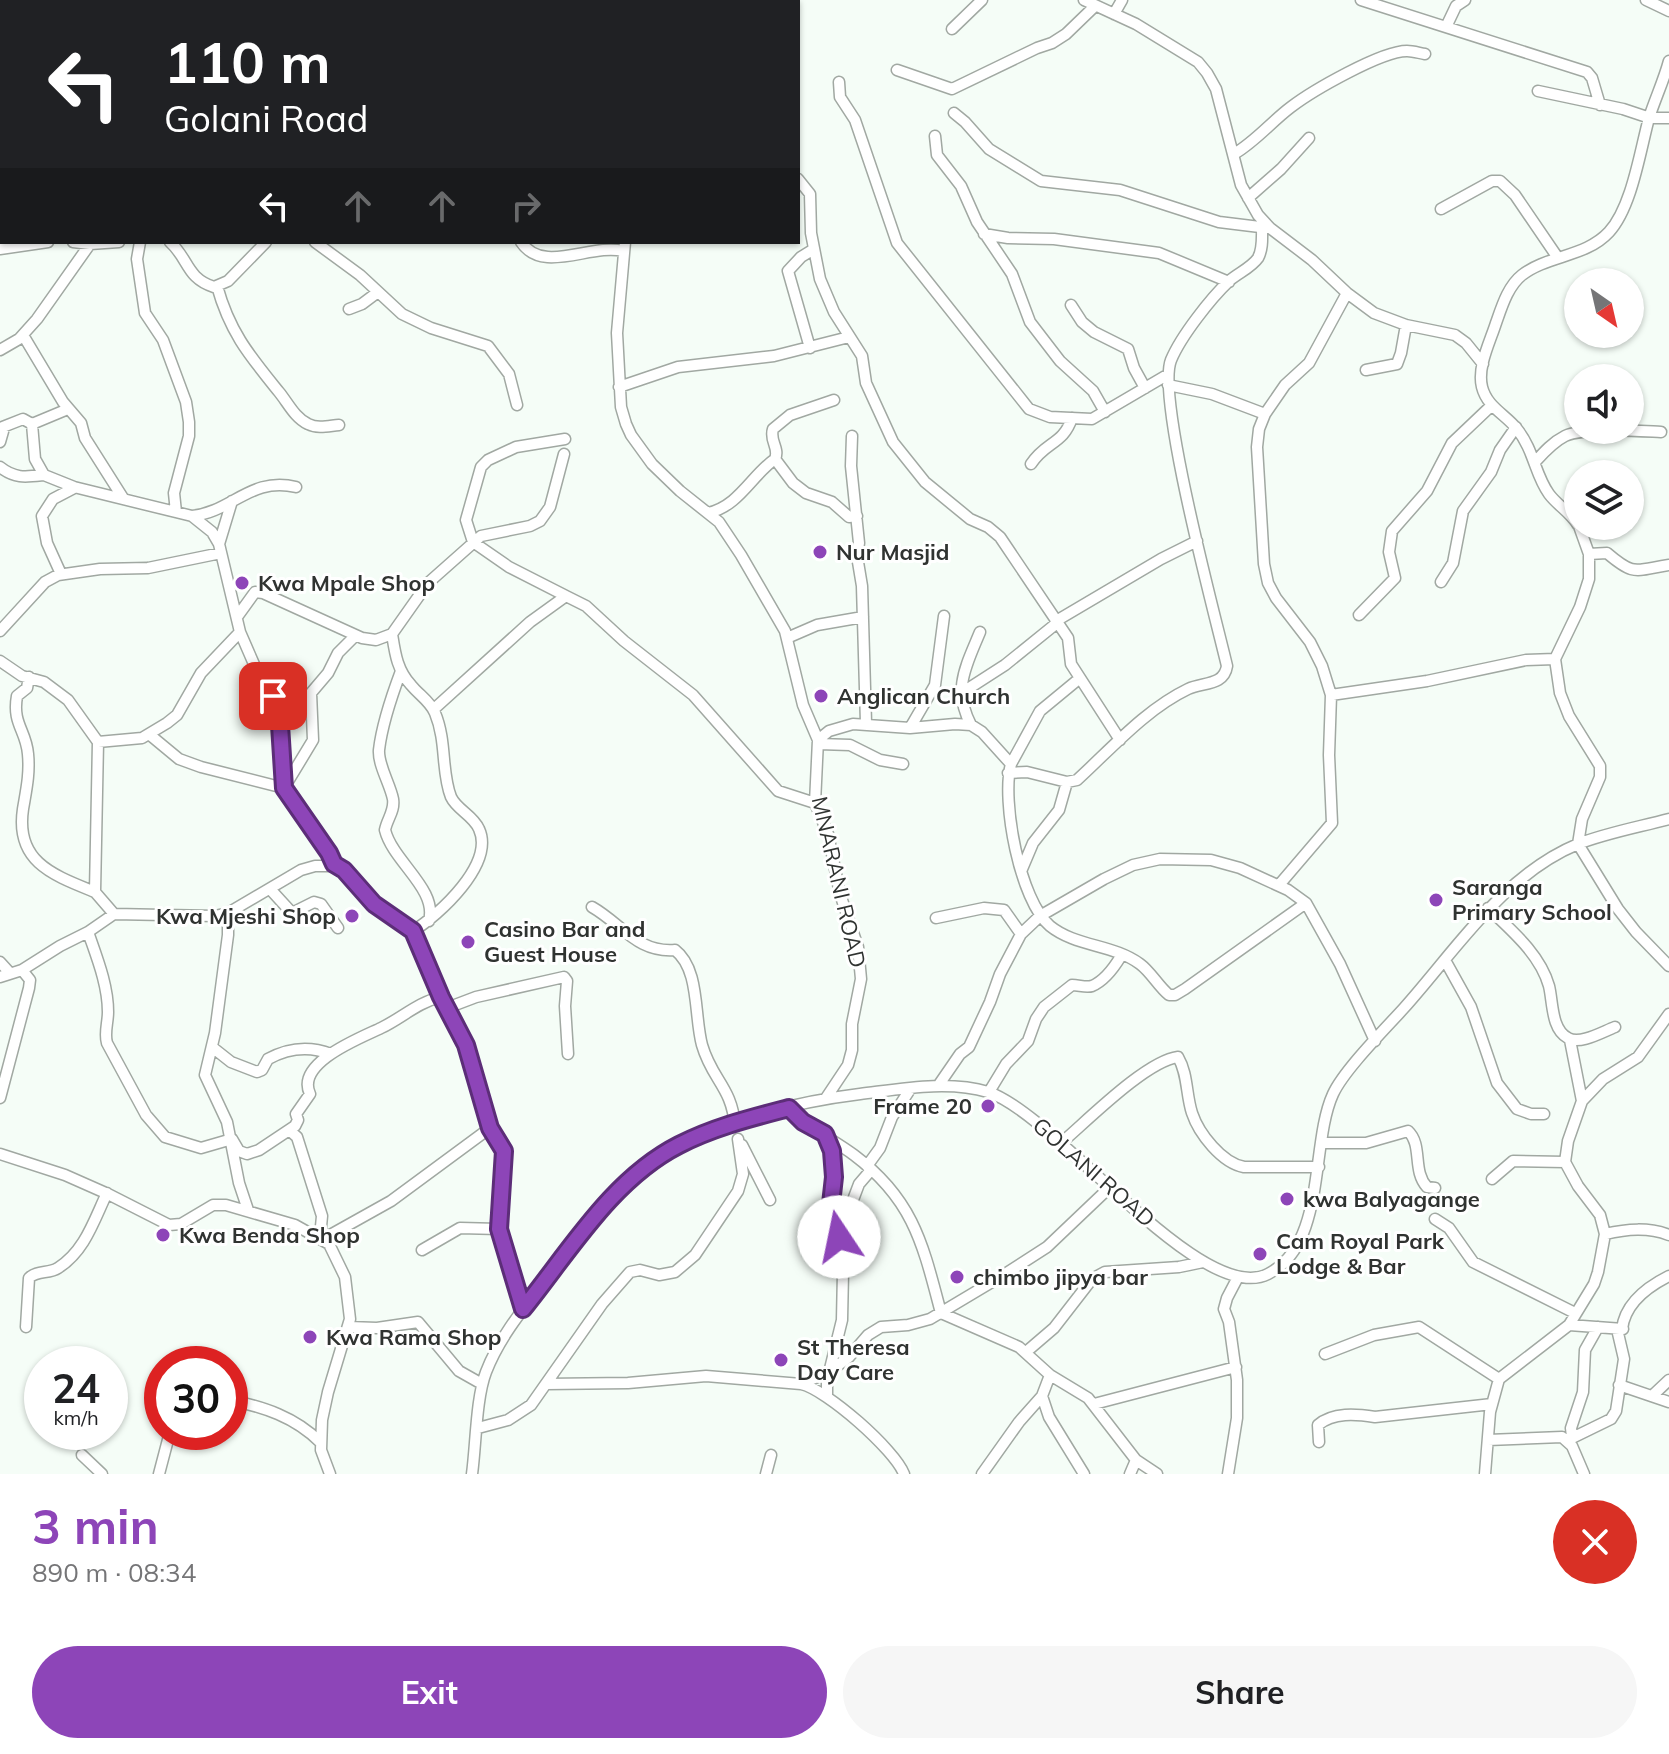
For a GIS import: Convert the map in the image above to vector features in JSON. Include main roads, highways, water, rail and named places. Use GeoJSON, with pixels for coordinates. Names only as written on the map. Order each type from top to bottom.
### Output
{"type":"FeatureCollection","features":[{"type":"Feature","properties":{"kind":"place","name":"Nur Masjid"},"geometry":{"type":"Point","coordinates":[820,552]}},
{"type":"Feature","properties":{"kind":"place","name":"Kwa Mpale Shop"},"geometry":{"type":"Point","coordinates":[242,583]}},
{"type":"Feature","properties":{"kind":"place","name":"Anglican Church"},"geometry":{"type":"Point","coordinates":[821,696]}},
{"type":"Feature","properties":{"kind":"place","name":"Saranga Primary School"},"geometry":{"type":"Point","coordinates":[1436,900]}},
{"type":"Feature","properties":{"kind":"place","name":"Kwa Mjeshi Shop"},"geometry":{"type":"Point","coordinates":[352,916]}},
{"type":"Feature","properties":{"kind":"place","name":"Casino Bar and Guest House"},"geometry":{"type":"Point","coordinates":[468,942]}},
{"type":"Feature","properties":{"kind":"place","name":"Frame 20"},"geometry":{"type":"Point","coordinates":[988,1106]}},
{"type":"Feature","properties":{"kind":"place","name":"kwa Balyagange"},"geometry":{"type":"Point","coordinates":[1287,1199]}},
{"type":"Feature","properties":{"kind":"place","name":"Kwa Benda Shop"},"geometry":{"type":"Point","coordinates":[163,1235]}},
{"type":"Feature","properties":{"kind":"place","name":"Cam Royal Park Lodge & Bar"},"geometry":{"type":"Point","coordinates":[1260,1254]}},
{"type":"Feature","properties":{"kind":"place","name":"chimbo jipya bar"},"geometry":{"type":"Point","coordinates":[957,1277]}},
{"type":"Feature","properties":{"kind":"place","name":"Kwa Rama Shop"},"geometry":{"type":"Point","coordinates":[310,1337]}},
{"type":"Feature","properties":{"kind":"place","name":"St Theresa Day Care"},"geometry":{"type":"Point","coordinates":[781,1360]}}]}
